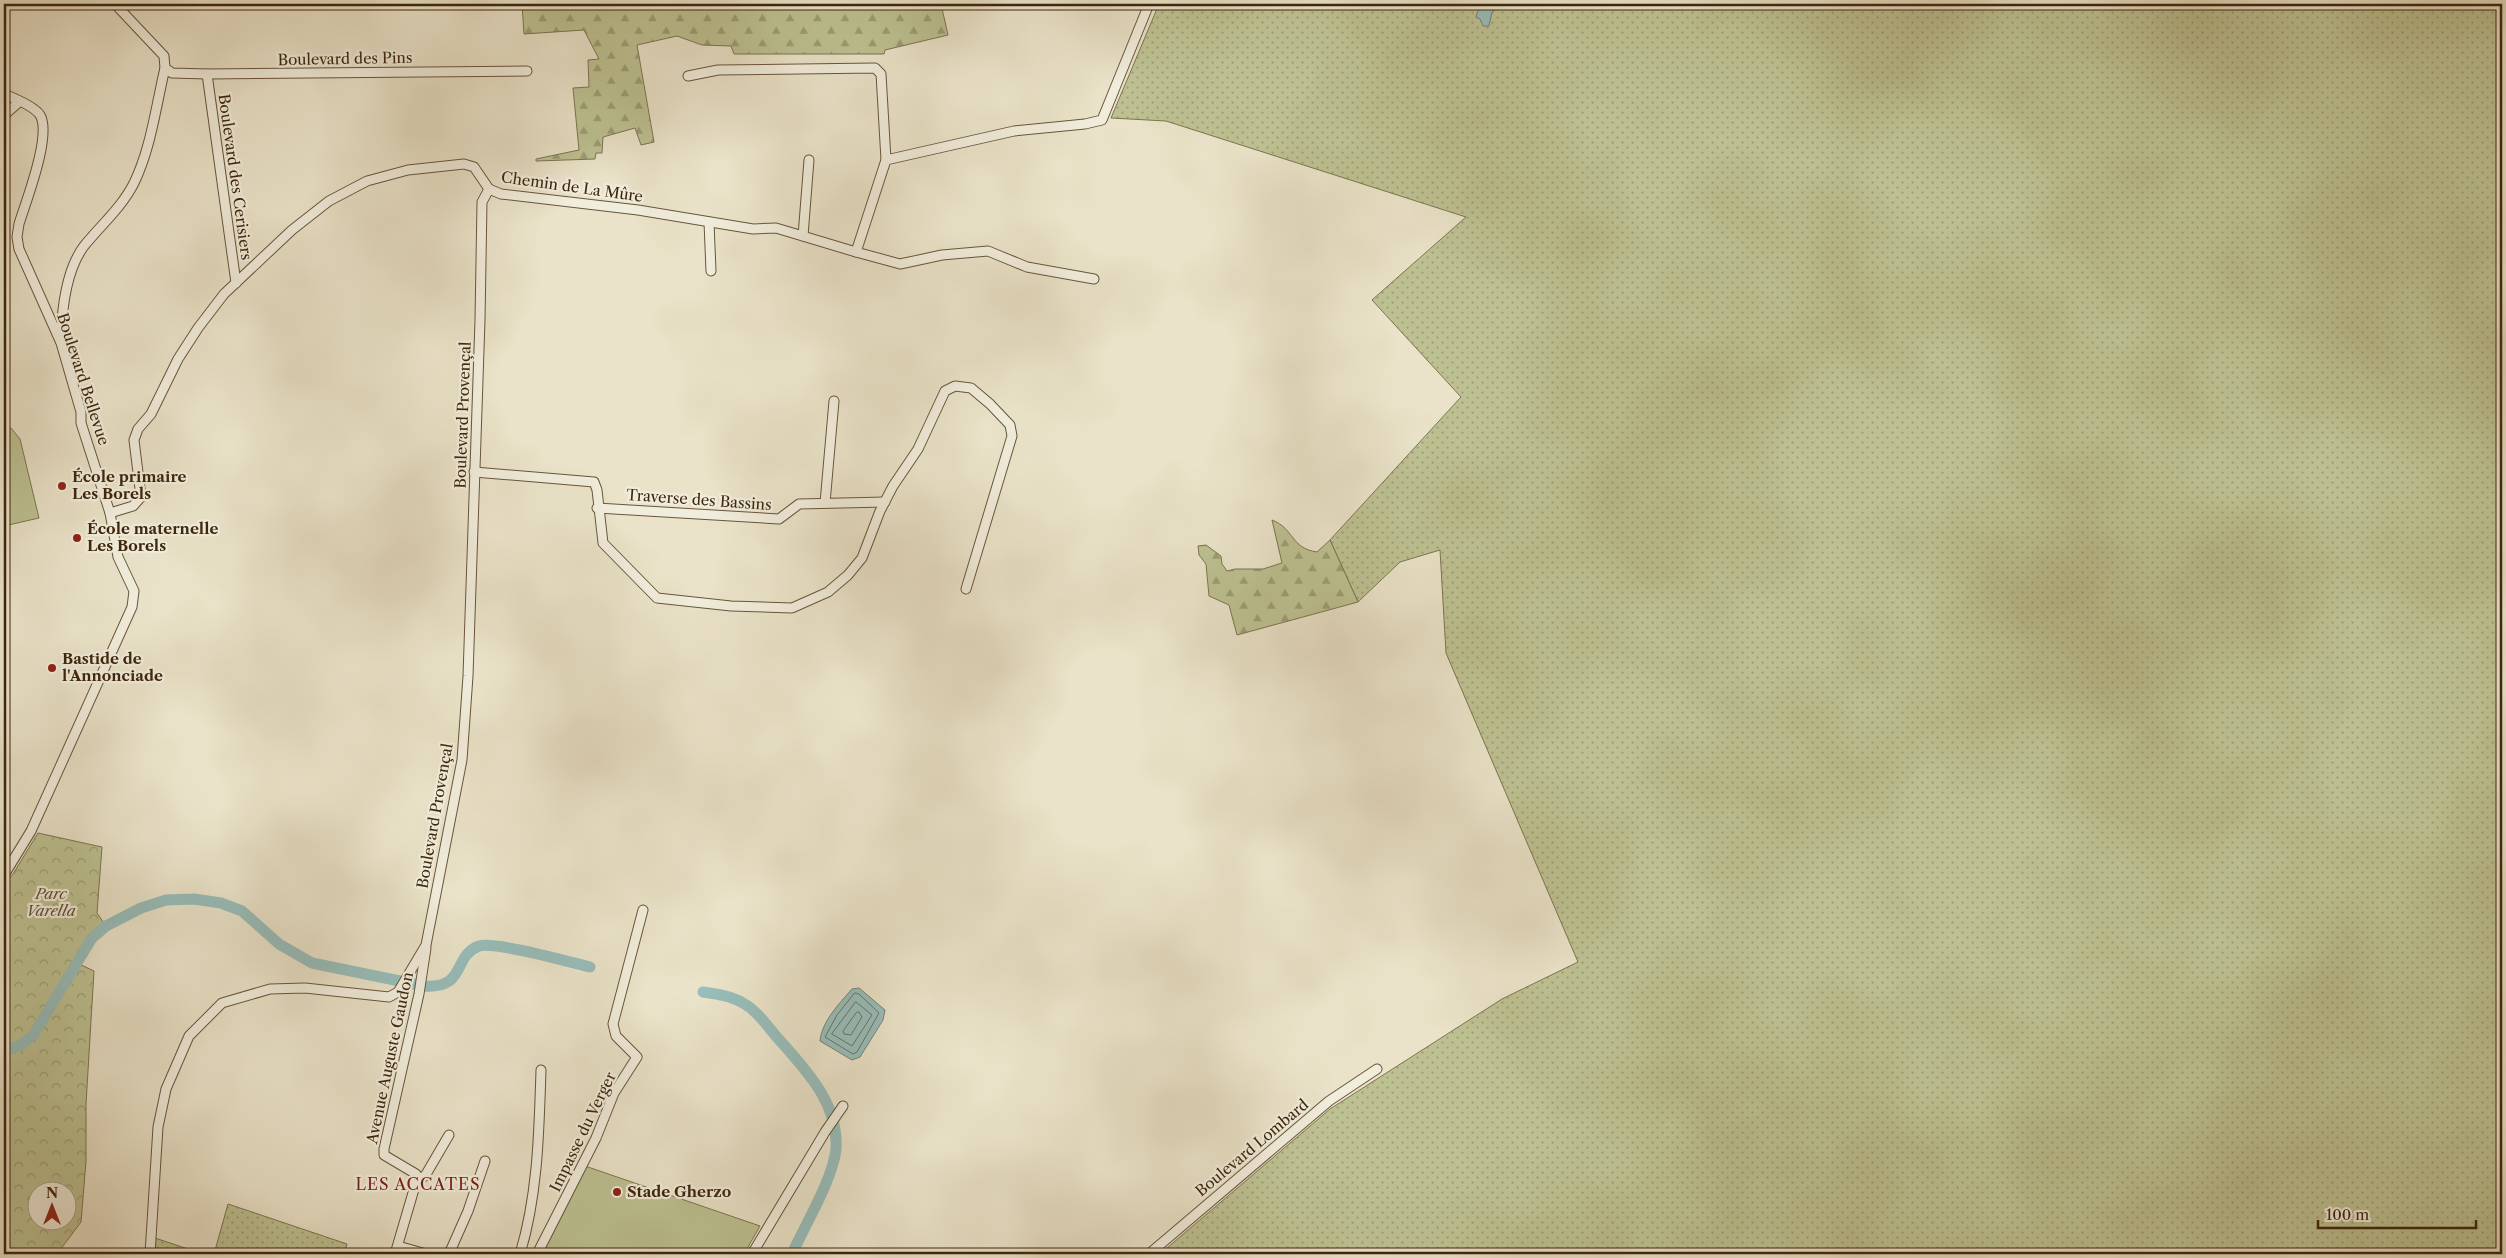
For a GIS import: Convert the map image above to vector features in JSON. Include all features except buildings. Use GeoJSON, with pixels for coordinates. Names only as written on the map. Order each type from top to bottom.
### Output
{"type":"FeatureCollection","features":[{"type":"Feature","properties":{"kind":"street"},"geometry":{"type":"LineString","coordinates":[[61,343],[61,322],[74,263],[83,247],[118,207],[134,184],[143,161],[165,68],[164,56],[115,4]]}},
{"type":"Feature","properties":{"kind":"street"},"geometry":{"type":"LineString","coordinates":[[886,160],[1014,131],[1085,124],[1102,120],[1149,4]]}},
{"type":"Feature","properties":{"kind":"street","name":"Boulevard des Pins"},"geometry":{"type":"LineString","coordinates":[[165,68],[172,73],[207,74],[527,71]]}},
{"type":"Feature","properties":{"kind":"street"},"geometry":{"type":"LineString","coordinates":[[688,76],[718,70],[875,68],[881,74],[886,160],[856,252]]}},
{"type":"Feature","properties":{"kind":"street","name":"Boulevard des Cerisiers"},"geometry":{"type":"LineString","coordinates":[[207,74],[236,283]]}},
{"type":"Feature","properties":{"kind":"street"},"geometry":{"type":"LineString","coordinates":[[4,94],[19,102],[4,115]]}},
{"type":"Feature","properties":{"kind":"street","name":"Boulevard Bellevue"},"geometry":{"type":"LineString","coordinates":[[19,102],[36,112],[43,123],[43,139],[17,238],[21,254],[61,343],[81,412],[81,424],[110,513]]}},
{"type":"Feature","properties":{"kind":"street"},"geometry":{"type":"LineString","coordinates":[[803,236],[809,160]]}},
{"type":"Feature","properties":{"kind":"street","name":"Chemin de La Mûre"},"geometry":{"type":"LineString","coordinates":[[110,513],[138,502],[141,490],[134,440],[138,429],[151,414],[178,359],[198,328],[236,283],[292,230],[329,201],[382,175],[464,164],[474,167],[489,189],[510,196],[638,210],[752,229],[776,228],[900,264],[942,255],[988,251],[1027,267],[1094,279]]}},
{"type":"Feature","properties":{"kind":"street","name":"Boulevard Provençal"},"geometry":{"type":"LineString","coordinates":[[150,1254],[158,1127],[166,1089],[189,1036],[222,1003],[270,989],[305,988],[390,997],[398,992],[426,945],[462,760],[468,676],[482,202],[489,189]]}},
{"type":"Feature","properties":{"kind":"street"},"geometry":{"type":"LineString","coordinates":[[709,222],[711,271]]}},
{"type":"Feature","properties":{"kind":"street"},"geometry":{"type":"LineString","coordinates":[[474,472],[594,482],[597,490],[597,508],[603,543],[657,598],[731,606],[792,608],[828,592],[848,575],[862,558],[884,502],[918,449],[945,392],[955,386],[971,388],[1010,425],[1012,436],[966,589]]}},
{"type":"Feature","properties":{"kind":"street"},"geometry":{"type":"LineString","coordinates":[[825,504],[834,401]]}},
{"type":"Feature","properties":{"kind":"street","name":"Traverse des Bassins"},"geometry":{"type":"LineString","coordinates":[[597,508],[780,519],[799,504],[884,502]]}},
{"type":"Feature","properties":{"kind":"street"},"geometry":{"type":"LineString","coordinates":[[4,875],[31,831],[132,607],[134,591],[118,557],[110,513]]}},
{"type":"Feature","properties":{"kind":"street","name":"Impasse du Verger"},"geometry":{"type":"LineString","coordinates":[[537,1254],[596,1138],[614,1093],[636,1057],[616,1036],[613,1024],[643,910]]}},
{"type":"Feature","properties":{"kind":"street","name":"Avenue Auguste Gaudon"},"geometry":{"type":"LineString","coordinates":[[417,1179],[416,1174],[384,1155],[384,1149],[419,994],[426,945]]}},
{"type":"Feature","properties":{"kind":"street","name":"Boulevard Lombard"},"geometry":{"type":"LineString","coordinates":[[1150,1254],[1329,1101],[1377,1069]]}},
{"type":"Feature","properties":{"kind":"street"},"geometry":{"type":"LineString","coordinates":[[520,1254],[533,1206],[539,1140],[541,1070]]}},
{"type":"Feature","properties":{"kind":"street"},"geometry":{"type":"LineString","coordinates":[[752,1254],[825,1132],[843,1106]]}},
{"type":"Feature","properties":{"kind":"street"},"geometry":{"type":"LineString","coordinates":[[426,1254],[396,1250],[417,1179],[425,1176],[449,1135]]}},
{"type":"Feature","properties":{"kind":"street"},"geometry":{"type":"LineString","coordinates":[[450,1254],[468,1211],[485,1161]]}},
{"type":"Feature","properties":{"kind":"green space"},"geometry":{"type":"Polygon","coordinates":[[[522,4],[941,4],[948,35],[885,50],[884,54],[734,54],[731,46],[702,45],[677,36],[637,45],[654,142],[641,145],[635,128],[603,137],[602,153],[596,153],[595,159],[536,161],[536,159],[579,150],[573,88],[589,87],[588,60],[599,59],[584,30],[524,34],[522,4]]]}},
{"type":"Feature","properties":{"kind":"green space"},"geometry":{"type":"Polygon","coordinates":[[[1159,4],[2502,4],[2502,1254],[1160,1254],[1330,1109],[1502,999],[1578,962],[1446,653],[1440,550],[1400,562],[1358,602],[1330,540],[1461,397],[1372,300],[1466,217],[1166,121],[1111,118],[1159,4]]]}},
{"type":"Feature","properties":{"kind":"green space"},"geometry":{"type":"Polygon","coordinates":[[[11,428],[20,439],[39,518],[4,526],[4,430],[11,428]]]}},
{"type":"Feature","properties":{"kind":"green space"},"geometry":{"type":"Polygon","coordinates":[[[1272,520],[1285,528],[1302,547],[1308,550],[1317,552],[1330,540],[1358,602],[1237,635],[1229,605],[1209,596],[1206,564],[1199,555],[1198,546],[1206,545],[1221,556],[1222,564],[1227,571],[1235,569],[1263,569],[1282,563],[1272,520]]]}},
{"type":"Feature","properties":{"kind":"green space","name":"Parc Varella"},"geometry":{"type":"Polygon","coordinates":[[[38,833],[102,847],[97,913],[106,926],[92,938],[77,963],[94,971],[86,1104],[86,1161],[81,1222],[78,1226],[78,1180],[28,1180],[28,1230],[75,1230],[57,1254],[4,1254],[4,885],[13,874],[38,833]]]}},
{"type":"Feature","properties":{"kind":"green space","name":"Stade Gherzo"},"geometry":{"type":"Polygon","coordinates":[[[585,1166],[760,1226],[744,1254],[542,1254],[585,1166]]]}},
{"type":"Feature","properties":{"kind":"green space"},"geometry":{"type":"Polygon","coordinates":[[[228,1204],[347,1244],[344,1254],[214,1254],[228,1204]]]}},
{"type":"Feature","properties":{"kind":"green space"},"geometry":{"type":"Polygon","coordinates":[[[155,1238],[203,1254],[155,1254],[155,1238]]]}},
{"type":"Feature","properties":{"kind":"water"},"geometry":{"type":"Polygon","coordinates":[[[1480,4],[1503,4],[1492,12],[1489,26],[1483,26],[1480,19],[1476,17],[1480,4]]]}},
{"type":"Feature","properties":{"kind":"water"},"geometry":{"type":"Polygon","coordinates":[[[859,988],[885,1010],[883,1020],[860,1057],[852,1060],[820,1041],[824,1027],[832,1013],[852,989],[859,988]]]}},
{"type":"Feature","properties":{"kind":"waterway"},"geometry":{"type":"LineString","coordinates":[[4,1051],[21,1045],[34,1034],[92,938],[106,926],[141,908],[166,900],[194,899],[221,903],[242,911],[279,944],[312,963],[424,986],[438,986],[447,982],[458,971],[465,957],[479,946],[488,945],[516,949],[590,967]]}},
{"type":"Feature","properties":{"kind":"waterway"},"geometry":{"type":"LineString","coordinates":[[703,992],[734,999],[748,1006],[756,1013],[808,1073],[826,1101],[832,1116],[836,1149],[834,1161],[818,1202],[792,1254]]}},
{"type":"Feature","properties":{"kind":"place","name":"École primaire Les Borels"},"geometry":{"type":"Point","coordinates":[62,486]}},
{"type":"Feature","properties":{"kind":"place","name":"École maternelle Les Borels"},"geometry":{"type":"Point","coordinates":[77,538]}},
{"type":"Feature","properties":{"kind":"place","name":"Bastide de l'Annonciade"},"geometry":{"type":"Point","coordinates":[52,668]}},
{"type":"Feature","properties":{"kind":"place","name":"Stade Gherzo"},"geometry":{"type":"Point","coordinates":[617,1192]}},
{"type":"Feature","properties":{"kind":"district","name":"LES ACCATES"},"geometry":{"type":"Point","coordinates":[418,1184]}}]}
